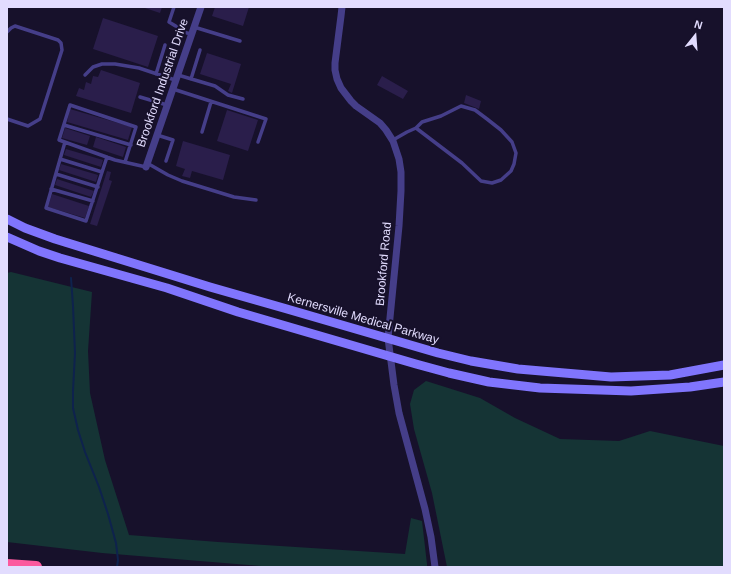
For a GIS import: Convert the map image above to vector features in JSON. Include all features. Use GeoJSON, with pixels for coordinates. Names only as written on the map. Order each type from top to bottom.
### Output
{"type":"FeatureCollection","features":[{"type":"Feature","properties":{"kind":"highway"},"geometry":{"type":"LineString","coordinates":[[7,565],[36,567]]}},
{"type":"Feature","properties":{"kind":"main road","name":"Kernersville Medical Parkway"},"geometry":{"type":"LineString","coordinates":[[7,219],[25,228],[55,239],[210,287],[444,355],[478,362],[526,370],[611,377],[670,374],[724,365]]}},
{"type":"Feature","properties":{"kind":"main road"},"geometry":{"type":"LineString","coordinates":[[7,237],[38,251],[167,288],[238,312],[390,357],[449,373],[490,382],[540,388],[611,391],[660,390],[724,382]]}},
{"type":"Feature","properties":{"kind":"main road"},"geometry":{"type":"LineString","coordinates":[[187,295],[191,281]]}},
{"type":"Feature","properties":{"kind":"main road"},"geometry":{"type":"LineString","coordinates":[[611,377],[611,391]]}},
{"type":"Feature","properties":{"kind":"street","name":"Brookford Industrial Drive"},"geometry":{"type":"LineString","coordinates":[[147,165],[201,7]]}},
{"type":"Feature","properties":{"kind":"street","name":"Brookford Road"},"geometry":{"type":"LineString","coordinates":[[342,7],[335,63],[337,79],[350,101],[380,123],[386,130],[393,140],[399,159],[401,172],[399,226],[388,338],[399,413],[425,509],[435,567]]}},
{"type":"Feature","properties":{"kind":"lane"},"geometry":{"type":"LineString","coordinates":[[174,7],[169,22],[187,33],[193,31],[240,41]]}},
{"type":"Feature","properties":{"kind":"lane"},"geometry":{"type":"LineString","coordinates":[[7,32],[15,26],[58,40],[61,44],[62,50],[40,119],[28,126],[7,119]]}},
{"type":"Feature","properties":{"kind":"lane"},"geometry":{"type":"LineString","coordinates":[[156,74],[166,45]]}},
{"type":"Feature","properties":{"kind":"lane"},"geometry":{"type":"LineString","coordinates":[[191,79],[200,50]]}},
{"type":"Feature","properties":{"kind":"lane"},"geometry":{"type":"LineString","coordinates":[[85,76],[93,67],[102,64],[115,64],[138,68],[156,74],[191,79],[215,86],[228,95],[243,99]]}},
{"type":"Feature","properties":{"kind":"lane"},"geometry":{"type":"LineString","coordinates":[[172,90],[266,119],[258,142]]}},
{"type":"Feature","properties":{"kind":"lane"},"geometry":{"type":"LineString","coordinates":[[140,97],[167,105]]}},
{"type":"Feature","properties":{"kind":"lane"},"geometry":{"type":"LineString","coordinates":[[202,132],[211,102]]}},
{"type":"Feature","properties":{"kind":"lane"},"geometry":{"type":"LineString","coordinates":[[125,162],[136,127],[70,106],[59,140],[107,157],[125,162],[147,165],[182,181],[234,197],[256,200]]}},
{"type":"Feature","properties":{"kind":"lane"},"geometry":{"type":"LineString","coordinates":[[393,140],[416,128],[422,122],[441,116],[461,106],[474,110],[501,130],[512,142],[516,154],[514,164],[511,171],[501,180],[492,183],[481,181],[462,163],[416,128]]}},
{"type":"Feature","properties":{"kind":"lane"},"geometry":{"type":"LineString","coordinates":[[64,125],[131,145]]}},
{"type":"Feature","properties":{"kind":"lane"},"geometry":{"type":"LineString","coordinates":[[157,135],[173,140],[166,161]]}},
{"type":"Feature","properties":{"kind":"lane"},"geometry":{"type":"LineString","coordinates":[[65,142],[46,208],[86,221],[107,157]]}},
{"type":"Feature","properties":{"kind":"lane"},"geometry":{"type":"LineString","coordinates":[[60,159],[102,172]]}},
{"type":"Feature","properties":{"kind":"lane"},"geometry":{"type":"LineString","coordinates":[[56,174],[98,187]]}},
{"type":"Feature","properties":{"kind":"lane"},"geometry":{"type":"LineString","coordinates":[[51,189],[93,201]]}},
{"type":"Feature","properties":{"kind":"green space"},"geometry":{"type":"Polygon","coordinates":[[[11,272],[92,292],[88,351],[90,393],[105,460],[129,535],[405,554],[411,518],[422,521],[427,567],[273,567],[102,553],[7,542],[7,273],[11,272]]]}},
{"type":"Feature","properties":{"kind":"green space"},"geometry":{"type":"Polygon","coordinates":[[[426,381],[480,398],[515,418],[560,439],[619,441],[650,431],[724,446],[724,567],[447,567],[432,493],[414,429],[410,404],[414,390],[426,381]]]}},
{"type":"Feature","properties":{"kind":"building"},"geometry":{"type":"Polygon","coordinates":[[[142,7],[162,7],[160,13],[142,7]]]}},
{"type":"Feature","properties":{"kind":"building"},"geometry":{"type":"Polygon","coordinates":[[[215,7],[249,7],[243,26],[212,16],[215,7]]]}},
{"type":"Feature","properties":{"kind":"building"},"geometry":{"type":"Polygon","coordinates":[[[103,18],[158,36],[148,67],[93,49],[103,18]]]}},
{"type":"Feature","properties":{"kind":"building"},"geometry":{"type":"Polygon","coordinates":[[[207,53],[241,64],[232,93],[228,91],[231,84],[200,74],[207,53]]]}},
{"type":"Feature","properties":{"kind":"building"},"geometry":{"type":"Polygon","coordinates":[[[101,70],[140,83],[131,113],[76,96],[79,88],[84,90],[86,82],[91,84],[93,76],[98,77],[101,70]]]}},
{"type":"Feature","properties":{"kind":"building"},"geometry":{"type":"Polygon","coordinates":[[[382,76],[408,91],[403,99],[377,85],[382,76]]]}},
{"type":"Feature","properties":{"kind":"building"},"geometry":{"type":"Polygon","coordinates":[[[466,95],[481,101],[479,109],[464,103],[466,95]]]}},
{"type":"Feature","properties":{"kind":"building"},"geometry":{"type":"Polygon","coordinates":[[[70,109],[132,127],[128,140],[67,122],[70,109]]]}},
{"type":"Feature","properties":{"kind":"building"},"geometry":{"type":"Polygon","coordinates":[[[227,110],[258,120],[248,151],[217,141],[227,110]]]}},
{"type":"Feature","properties":{"kind":"building"},"geometry":{"type":"Polygon","coordinates":[[[65,128],[90,136],[87,145],[62,138],[65,128]]]}},
{"type":"Feature","properties":{"kind":"building"},"geometry":{"type":"Polygon","coordinates":[[[96,137],[126,147],[123,157],[93,147],[96,137]]]}},
{"type":"Feature","properties":{"kind":"building"},"geometry":{"type":"Polygon","coordinates":[[[183,141],[230,155],[223,180],[192,171],[190,178],[182,176],[185,169],[176,166],[183,141]]]}},
{"type":"Feature","properties":{"kind":"building"},"geometry":{"type":"Polygon","coordinates":[[[66,149],[103,160],[101,167],[64,155],[66,149]]]}},
{"type":"Feature","properties":{"kind":"building"},"geometry":{"type":"Polygon","coordinates":[[[61,164],[98,175],[96,182],[59,170],[61,164]]]}},
{"type":"Feature","properties":{"kind":"building"},"geometry":{"type":"Polygon","coordinates":[[[107,171],[111,172],[109,180],[112,181],[97,226],[90,224],[107,171]]]}},
{"type":"Feature","properties":{"kind":"building"},"geometry":{"type":"Polygon","coordinates":[[[57,179],[94,191],[91,197],[55,185],[57,179]]]}},
{"type":"Feature","properties":{"kind":"building"},"geometry":{"type":"Polygon","coordinates":[[[52,194],[89,206],[85,218],[48,207],[52,194]]]}},
{"type":"Feature","properties":{"kind":"waterway"},"geometry":{"type":"LineString","coordinates":[[71,278],[75,353],[73,408],[85,452],[108,514],[116,543],[118,560],[117,567]]}}]}
